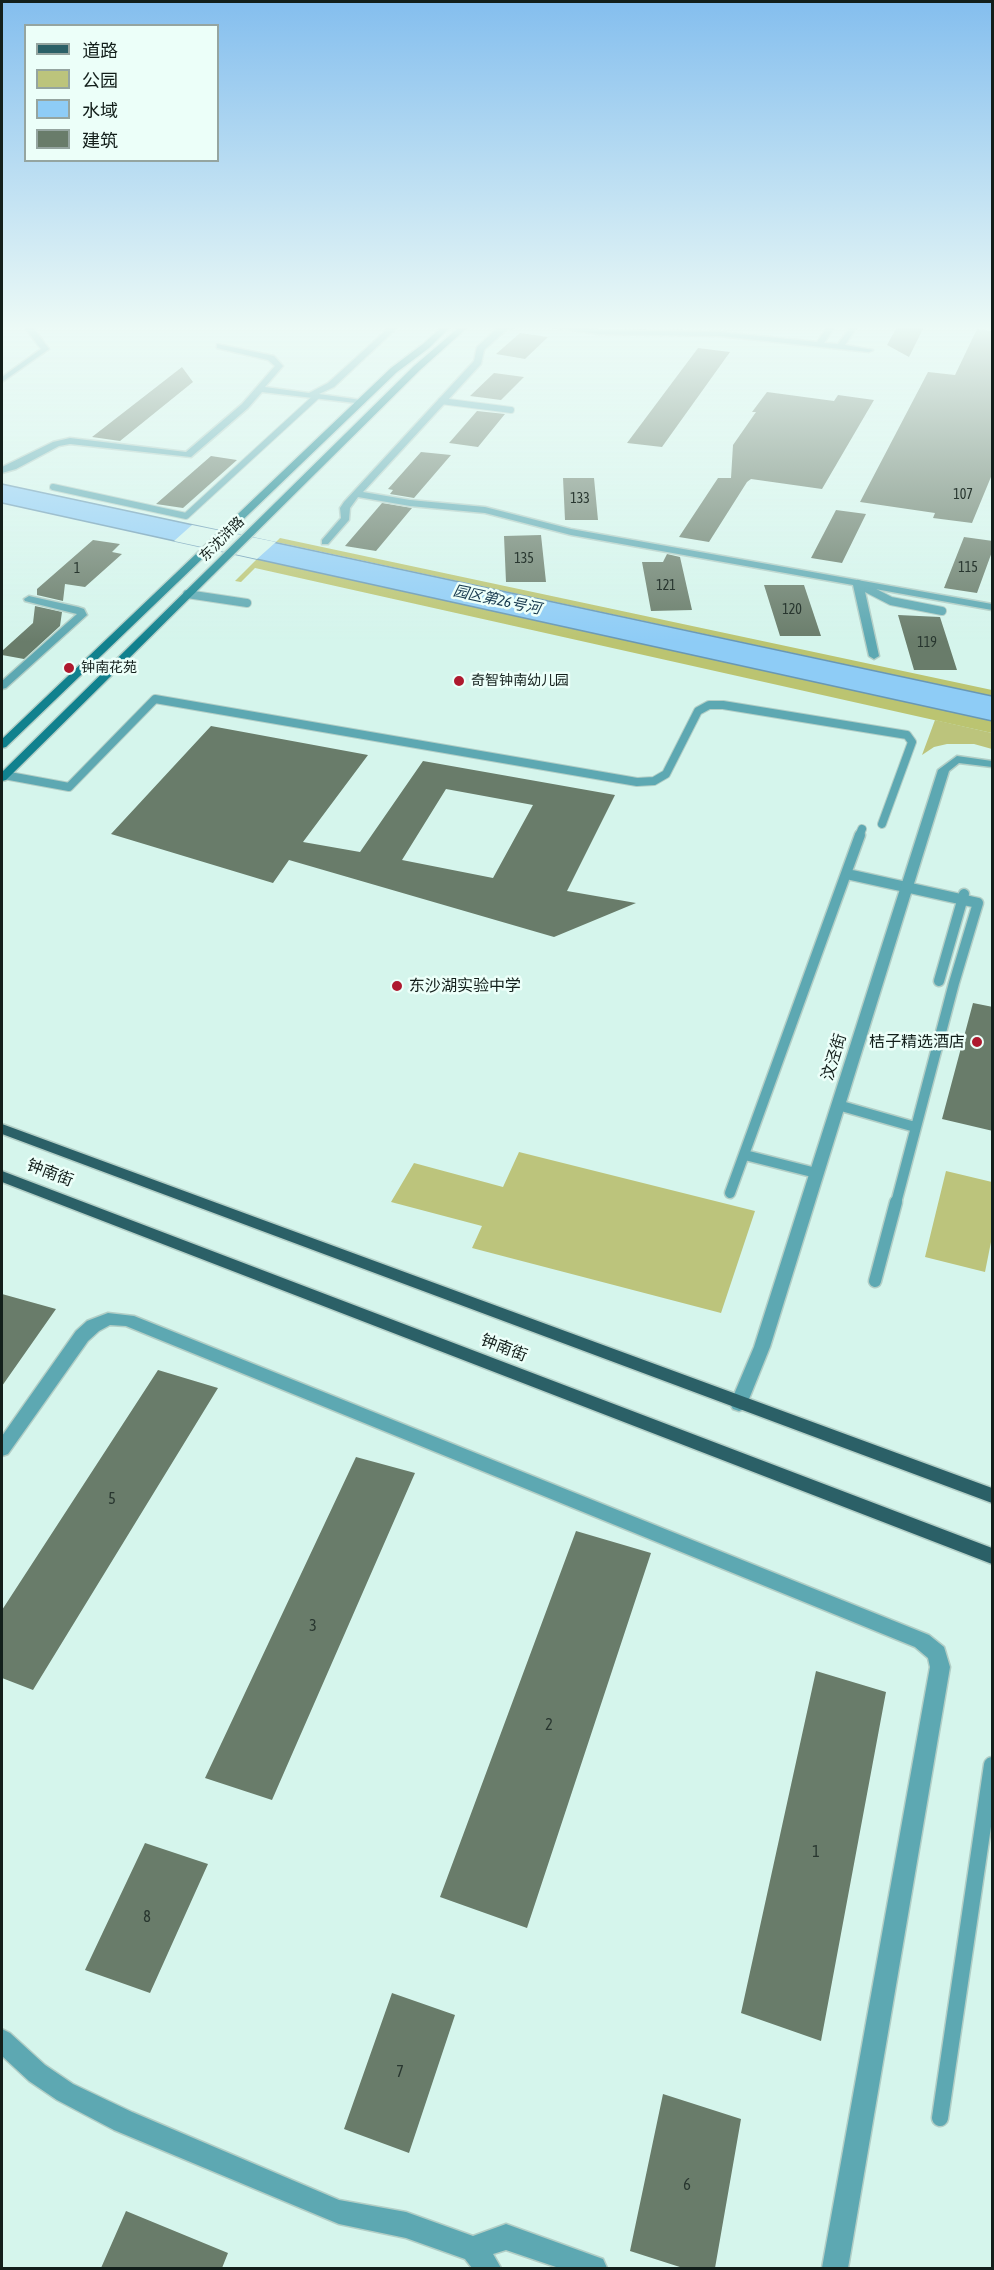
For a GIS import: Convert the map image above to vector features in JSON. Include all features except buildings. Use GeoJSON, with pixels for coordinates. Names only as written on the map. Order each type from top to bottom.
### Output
{"type":"FeatureCollection","features":[{"type":"Feature","properties":{"kind":"main road","name":"东沈浒路"},"geometry":{"type":"LineString","coordinates":[[2,745],[330,431]]}},
{"type":"Feature","properties":{"kind":"main road","name":"东沈浒路"},"geometry":{"type":"LineString","coordinates":[[3,776],[353,431]]}},
{"type":"Feature","properties":{"kind":"main road","name":"钟南街"},"geometry":{"type":"LineString","coordinates":[[2,1129],[739,1404],[993,1496]]}},
{"type":"Feature","properties":{"kind":"main road","name":"钟南街"},"geometry":{"type":"LineString","coordinates":[[2,1176],[993,1556]]}},
{"type":"Feature","properties":{"kind":"street"},"geometry":{"type":"LineString","coordinates":[[2,470],[14,467],[56,444],[70,441],[188,456],[215,431]]}},
{"type":"Feature","properties":{"kind":"street"},"geometry":{"type":"LineString","coordinates":[[325,542],[346,518],[345,508],[356,494],[414,431]]}},
{"type":"Feature","properties":{"kind":"street"},"geometry":{"type":"LineString","coordinates":[[356,494],[410,503],[485,510],[571,532],[993,607]]}},
{"type":"Feature","properties":{"kind":"street"},"geometry":{"type":"LineString","coordinates":[[858,584],[874,656]]}},
{"type":"Feature","properties":{"kind":"street"},"geometry":{"type":"LineString","coordinates":[[2,686],[82,615],[80,611],[74,609],[29,599]]}},
{"type":"Feature","properties":{"kind":"street","name":"汶泾街"},"geometry":{"type":"LineString","coordinates":[[739,1404],[762,1347],[944,770],[957,759],[993,764]]}},
{"type":"Feature","properties":{"kind":"street"},"geometry":{"type":"LineString","coordinates":[[2,1449],[82,1336],[93,1326],[108,1319],[128,1320],[922,1641],[937,1653],[940,1667],[835,2268]]}},
{"type":"Feature","properties":{"kind":"street"},"geometry":{"type":"LineString","coordinates":[[2,2041],[37,2073],[65,2092],[123,2121],[339,2212],[374,2217],[405,2225],[481,2259],[506,2237],[594,2268]]}},
{"type":"Feature","properties":{"kind":"lane"},"geometry":{"type":"LineString","coordinates":[[53,487],[186,516],[277,431]]}},
{"type":"Feature","properties":{"kind":"lane"},"geometry":{"type":"LineString","coordinates":[[858,584],[891,601],[942,611]]}},
{"type":"Feature","properties":{"kind":"lane"},"geometry":{"type":"LineString","coordinates":[[187,594],[247,603]]}},
{"type":"Feature","properties":{"kind":"lane"},"geometry":{"type":"LineString","coordinates":[[3,776],[69,787],[155,699],[637,782],[654,781],[666,774],[698,711],[709,705],[723,705],[907,735],[912,742],[882,824]]}},
{"type":"Feature","properties":{"kind":"lane"},"geometry":{"type":"LineString","coordinates":[[730,1193],[862,829]]}},
{"type":"Feature","properties":{"kind":"lane"},"geometry":{"type":"LineString","coordinates":[[847,874],[963,897],[978,903],[915,1127],[875,1281]]}},
{"type":"Feature","properties":{"kind":"lane"},"geometry":{"type":"LineString","coordinates":[[939,981],[963,897]]}},
{"type":"Feature","properties":{"kind":"lane"},"geometry":{"type":"LineString","coordinates":[[838,1105],[915,1127]]}},
{"type":"Feature","properties":{"kind":"lane"},"geometry":{"type":"LineString","coordinates":[[745,1155],[816,1173]]}},
{"type":"Feature","properties":{"kind":"lane"},"geometry":{"type":"LineString","coordinates":[[940,2118],[993,1765]]}},
{"type":"Feature","properties":{"kind":"green space"},"geometry":{"type":"Polygon","coordinates":[[[280,538],[992,690],[992,696],[276,542],[280,538]]]}},
{"type":"Feature","properties":{"kind":"green space"},"geometry":{"type":"Polygon","coordinates":[[[257,559],[992,721],[992,733],[255,568],[241,582],[235,581],[257,559]]]}},
{"type":"Feature","properties":{"kind":"green space"},"geometry":{"type":"Polygon","coordinates":[[[935,720],[992,733],[992,749],[974,744],[947,744],[934,747],[922,755],[935,720]]]}},
{"type":"Feature","properties":{"kind":"green space"},"geometry":{"type":"Polygon","coordinates":[[[519,1152],[755,1211],[721,1313],[472,1248],[482,1226],[391,1202],[414,1163],[503,1187],[519,1152]]]}},
{"type":"Feature","properties":{"kind":"green space"},"geometry":{"type":"Polygon","coordinates":[[[946,1171],[992,1182],[992,1237],[985,1272],[925,1257],[946,1171]]]}},
{"type":"Feature","properties":{"kind":"water","name":"园区第26号河"},"geometry":{"type":"Polygon","coordinates":[[[2,484],[992,696],[992,721],[2,503],[2,484]]]}},
{"type":"Feature","properties":{"kind":"pier"},"geometry":{"type":"Polygon","coordinates":[[[192,525],[276,542],[257,559],[174,541],[192,525]]]}},
{"type":"Feature","properties":{"kind":"place","name":"钟南花苑"},"geometry":{"type":"Point","coordinates":[69,668]}},
{"type":"Feature","properties":{"kind":"place","name":"奇智钟南幼儿园"},"geometry":{"type":"Point","coordinates":[459,681]}},
{"type":"Feature","properties":{"kind":"place","name":"东沙湖实验中学"},"geometry":{"type":"Point","coordinates":[397,986]}},
{"type":"Feature","properties":{"kind":"place","name":"桔子精选酒店"},"geometry":{"type":"Point","coordinates":[977,1042]}}]}
